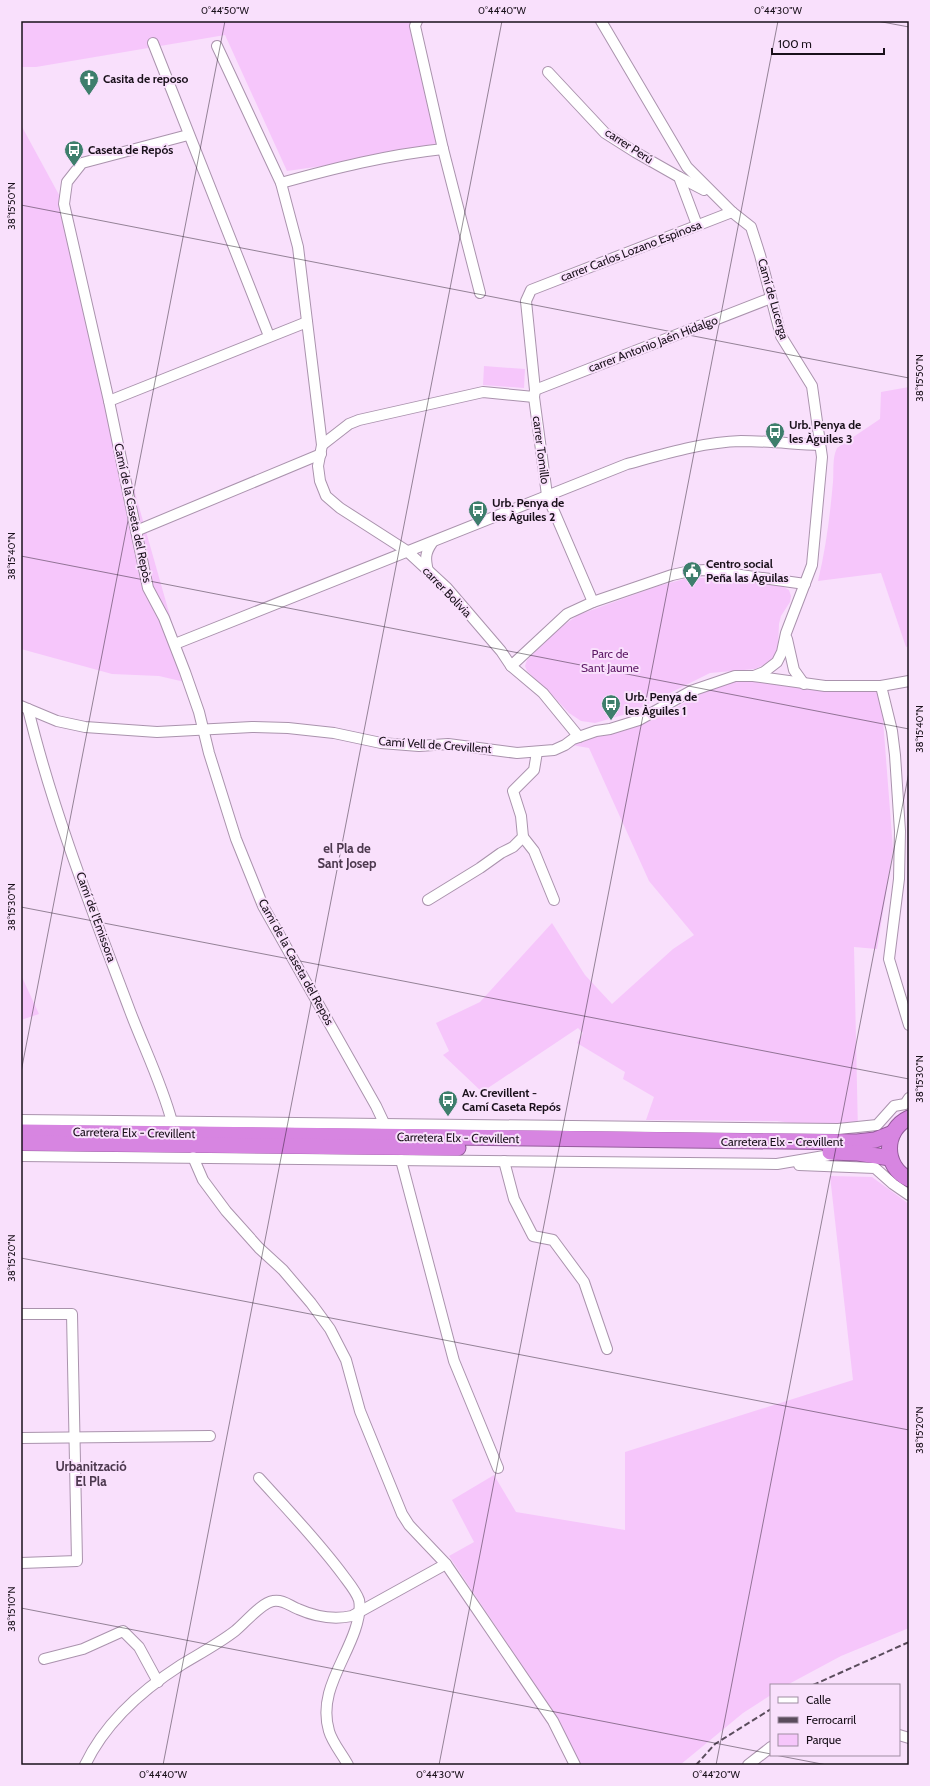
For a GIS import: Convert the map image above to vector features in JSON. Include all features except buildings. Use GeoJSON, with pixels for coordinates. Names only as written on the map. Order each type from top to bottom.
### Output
{"type":"FeatureCollection","features":[{"type":"Feature","properties":{"kind":"highway"},"geometry":{"type":"LineString","coordinates":[[909,1118],[899,1125],[890,1140],[890,1158],[900,1173],[909,1179]]}},
{"type":"Feature","properties":{"kind":"highway","name":"Carretera Elx - Crevillent"},"geometry":{"type":"LineString","coordinates":[[21,1132],[791,1142],[857,1142],[875,1140],[893,1133]]}},
{"type":"Feature","properties":{"kind":"highway","name":"Carretera Elx - Crevillent"},"geometry":{"type":"LineString","coordinates":[[21,1143],[858,1153],[890,1158]]}},
{"type":"Feature","properties":{"kind":"street"},"geometry":{"type":"LineString","coordinates":[[417,21],[415,26],[443,149],[480,294]]}},
{"type":"Feature","properties":{"kind":"street","name":"Camí de Lucerga"},"geometry":{"type":"LineString","coordinates":[[601,21],[687,167],[732,212],[751,227],[772,298],[781,336],[812,386],[822,457],[812,565],[786,633],[782,652],[775,665]]}},
{"type":"Feature","properties":{"kind":"street"},"geometry":{"type":"LineString","coordinates":[[153,43],[188,135],[269,336]]}},
{"type":"Feature","properties":{"kind":"street","name":"carrer Bolivia"},"geometry":{"type":"LineString","coordinates":[[217,46],[281,183],[298,247],[322,450],[318,466],[320,482],[326,496],[340,508],[407,551],[447,588],[501,650],[511,666],[543,693],[579,737]]}},
{"type":"Feature","properties":{"kind":"street","name":"carrer Perú"},"geometry":{"type":"LineString","coordinates":[[548,72],[605,133],[635,152],[719,199]]}},
{"type":"Feature","properties":{"kind":"street","name":"Camí de la Caseta del Repòs"},"geometry":{"type":"LineString","coordinates":[[188,135],[82,163],[67,182],[64,204],[109,401],[148,588],[164,618],[175,644],[199,712],[236,839],[263,906],[376,1106],[385,1125]]}},
{"type":"Feature","properties":{"kind":"street"},"geometry":{"type":"LineString","coordinates":[[281,183],[354,163],[403,153],[443,149]]}},
{"type":"Feature","properties":{"kind":"street"},"geometry":{"type":"LineString","coordinates":[[679,177],[697,226]]}},
{"type":"Feature","properties":{"kind":"street","name":"carrer Carlos Lozano Espinosa"},"geometry":{"type":"LineString","coordinates":[[531,290],[732,212]]}},
{"type":"Feature","properties":{"kind":"street","name":"carrer Tomillo"},"geometry":{"type":"LineString","coordinates":[[531,290],[526,302],[547,495],[593,602]]}},
{"type":"Feature","properties":{"kind":"street","name":"carrer Antonio Jaén Hidalgo"},"geometry":{"type":"LineString","coordinates":[[535,393],[772,298]]}},
{"type":"Feature","properties":{"kind":"street"},"geometry":{"type":"LineString","coordinates":[[109,401],[307,322]]}},
{"type":"Feature","properties":{"kind":"street"},"geometry":{"type":"LineString","coordinates":[[136,531],[322,450],[350,424],[359,420],[484,392],[535,393]]}},
{"type":"Feature","properties":{"kind":"street"},"geometry":{"type":"LineString","coordinates":[[175,644],[407,551],[432,543],[547,495],[627,464],[667,453],[740,441],[820,445]]}},
{"type":"Feature","properties":{"kind":"street"},"geometry":{"type":"LineString","coordinates":[[428,571],[425,560],[426,551],[432,543]]}},
{"type":"Feature","properties":{"kind":"street"},"geometry":{"type":"LineString","coordinates":[[511,666],[567,614],[593,602],[672,575],[690,571],[722,571],[804,584]]}},
{"type":"Feature","properties":{"kind":"street"},"geometry":{"type":"LineString","coordinates":[[786,633],[794,670],[804,684]]}},
{"type":"Feature","properties":{"kind":"street"},"geometry":{"type":"LineString","coordinates":[[753,676],[775,665],[781,681],[790,673],[792,663]]}},
{"type":"Feature","properties":{"kind":"street","name":"Camí Vell de Crevillent"},"geometry":{"type":"LineString","coordinates":[[25,708],[57,721],[85,727],[157,732],[288,728],[334,733],[381,742],[418,746],[448,744],[517,753],[554,750],[579,737],[639,720],[691,692],[735,676],[753,676],[825,686],[881,686],[909,680]]}},
{"type":"Feature","properties":{"kind":"street"},"geometry":{"type":"LineString","coordinates":[[881,686],[887,708],[895,755],[900,831],[899,879],[888,959],[906,1010],[909,1025]]}},
{"type":"Feature","properties":{"kind":"street","name":"Camí de l'Emissora"},"geometry":{"type":"LineString","coordinates":[[25,708],[61,820],[105,944],[172,1122]]}},
{"type":"Feature","properties":{"kind":"street"},"geometry":{"type":"LineString","coordinates":[[567,722],[596,731]]}},
{"type":"Feature","properties":{"kind":"street"},"geometry":{"type":"LineString","coordinates":[[537,752],[534,770],[513,791],[522,822],[524,837],[534,851],[554,900]]}},
{"type":"Feature","properties":{"kind":"street"},"geometry":{"type":"LineString","coordinates":[[428,900],[480,868],[500,853],[513,847],[524,837]]}},
{"type":"Feature","properties":{"kind":"street"},"geometry":{"type":"LineString","coordinates":[[21,1120],[720,1129],[838,1129],[877,1125],[894,1106],[905,1104],[909,1098]]}},
{"type":"Feature","properties":{"kind":"street"},"geometry":{"type":"LineString","coordinates":[[720,1129],[791,1142]]}},
{"type":"Feature","properties":{"kind":"street"},"geometry":{"type":"LineString","coordinates":[[777,1164],[843,1153]]}},
{"type":"Feature","properties":{"kind":"street"},"geometry":{"type":"LineString","coordinates":[[21,1156],[777,1164],[875,1168],[893,1184],[909,1195]]}},
{"type":"Feature","properties":{"kind":"street"},"geometry":{"type":"LineString","coordinates":[[193,1158],[203,1180],[226,1211],[259,1248],[283,1270],[311,1303],[330,1329],[346,1360],[360,1411],[402,1514],[409,1525],[446,1564],[553,1721],[573,1762]]}},
{"type":"Feature","properties":{"kind":"street"},"geometry":{"type":"LineString","coordinates":[[401,1160],[454,1361],[498,1468]]}},
{"type":"Feature","properties":{"kind":"street"},"geometry":{"type":"LineString","coordinates":[[504,1161],[514,1199],[533,1236],[553,1240],[584,1282],[607,1349]]}},
{"type":"Feature","properties":{"kind":"street"},"geometry":{"type":"LineString","coordinates":[[21,1314],[72,1314],[73,1438],[77,1562],[21,1563]]}},
{"type":"Feature","properties":{"kind":"street"},"geometry":{"type":"LineString","coordinates":[[21,1438],[210,1436]]}},
{"type":"Feature","properties":{"kind":"street"},"geometry":{"type":"LineString","coordinates":[[259,1478],[326,1553],[354,1590],[359,1600],[359,1611],[352,1637],[334,1676],[327,1701],[326,1718],[329,1732],[348,1765]]}},
{"type":"Feature","properties":{"kind":"street"},"geometry":{"type":"LineString","coordinates":[[85,1765],[109,1726],[129,1706],[158,1682],[236,1630],[263,1606],[271,1601],[281,1601],[307,1613],[327,1618],[352,1616],[446,1564]]}},
{"type":"Feature","properties":{"kind":"street"},"geometry":{"type":"LineString","coordinates":[[44,1659],[83,1649],[123,1631],[139,1647],[158,1682]]}},
{"type":"Feature","properties":{"kind":"street"},"geometry":{"type":"LineString","coordinates":[[748,1765],[770,1748]]}},
{"type":"Feature","properties":{"kind":"green space"},"geometry":{"type":"Polygon","coordinates":[[[21,21],[417,21],[443,149],[287,171],[225,35],[36,67],[21,67],[21,21]]]}},
{"type":"Feature","properties":{"kind":"green space"},"geometry":{"type":"Polygon","coordinates":[[[21,125],[64,204],[109,401],[189,683],[159,676],[112,674],[21,649],[21,125]]]}},
{"type":"Feature","properties":{"kind":"green space"},"geometry":{"type":"Polygon","coordinates":[[[484,366],[525,369],[524,388],[483,385],[484,366]]]}},
{"type":"Feature","properties":{"kind":"green space"},"geometry":{"type":"Polygon","coordinates":[[[909,387],[909,646],[906,647],[881,573],[818,581],[831,507],[835,452],[837,448],[880,419],[881,392],[909,387]]]}},
{"type":"Feature","properties":{"kind":"green space","name":"Parc de Sant Jaume"},"geometry":{"type":"Polygon","coordinates":[[[688,578],[714,578],[782,586],[789,590],[791,596],[790,602],[781,616],[779,624],[778,648],[775,656],[768,663],[755,669],[710,673],[630,713],[595,723],[581,721],[569,713],[527,671],[525,666],[527,660],[557,630],[578,615],[658,586],[688,578]]]}},
{"type":"Feature","properties":{"kind":"green space"},"geometry":{"type":"Polygon","coordinates":[[[750,680],[825,691],[876,691],[881,694],[893,849],[877,949],[854,947],[858,1132],[777,1121],[646,1120],[654,1097],[623,1079],[625,1072],[577,1043],[583,1033],[578,1028],[482,1092],[443,1055],[449,1051],[436,1023],[480,1002],[552,923],[585,975],[612,1004],[673,949],[694,935],[649,881],[589,748],[571,745],[594,735],[623,731],[655,719],[708,690],[733,682],[750,680]]]}},
{"type":"Feature","properties":{"kind":"green space"},"geometry":{"type":"Polygon","coordinates":[[[21,975],[39,1014],[21,1020],[21,975]]]}},
{"type":"Feature","properties":{"kind":"green space"},"geometry":{"type":"Polygon","coordinates":[[[830,1176],[872,1177],[909,1204],[909,1628],[841,1656],[789,1684],[770,1684],[770,1696],[743,1713],[680,1765],[581,1765],[558,1720],[449,1556],[474,1542],[452,1500],[494,1475],[516,1512],[625,1530],[625,1452],[853,1380],[830,1176]]]}},
{"type":"Feature","properties":{"kind":"railway"},"geometry":{"type":"LineString","coordinates":[[815,1684],[909,1642]]}},
{"type":"Feature","properties":{"kind":"railway"},"geometry":{"type":"LineString","coordinates":[[696,1765],[715,1744],[770,1710]]}},
{"type":"Feature","properties":{"kind":"place","name":"Casita de reposo"},"geometry":{"type":"Point","coordinates":[89,96]}},
{"type":"Feature","properties":{"kind":"place","name":"Caseta de Repós"},"geometry":{"type":"Point","coordinates":[74,167]}},
{"type":"Feature","properties":{"kind":"place","name":"Urb. Penya de les Àguiles 3"},"geometry":{"type":"Point","coordinates":[775,449]}},
{"type":"Feature","properties":{"kind":"place","name":"Urb. Penya de les Àguiles 2"},"geometry":{"type":"Point","coordinates":[478,527]}},
{"type":"Feature","properties":{"kind":"place","name":"Centro social Peña las Águilas"},"geometry":{"type":"Point","coordinates":[692,588]}},
{"type":"Feature","properties":{"kind":"place","name":"Urb. Penya de les Àguiles 1"},"geometry":{"type":"Point","coordinates":[611,721]}},
{"type":"Feature","properties":{"kind":"place","name":"Av. Crevillent - Camí Caseta Repós"},"geometry":{"type":"Point","coordinates":[448,1117]}},
{"type":"Feature","properties":{"kind":"district","name":"el Pla de Sant Josep"},"geometry":{"type":"Point","coordinates":[347,856]}},
{"type":"Feature","properties":{"kind":"district","name":"Urbanització El Pla"},"geometry":{"type":"Point","coordinates":[91,1474]}}]}
